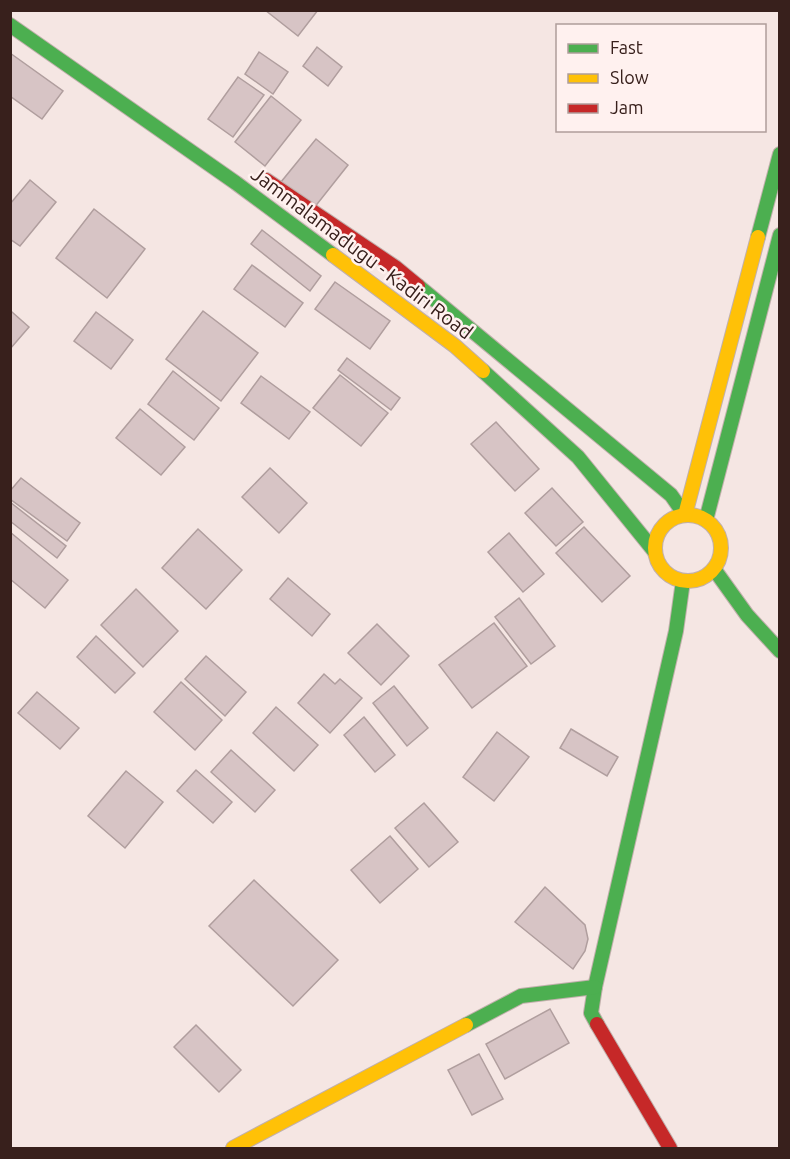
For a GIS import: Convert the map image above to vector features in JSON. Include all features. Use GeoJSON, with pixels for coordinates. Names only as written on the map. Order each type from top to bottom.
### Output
{"type":"FeatureCollection","features":[{"type":"Feature","properties":{"kind":"main road","name":"Jammalamadugu - Kadiri Road"},"geometry":{"type":"LineString","coordinates":[[10,26],[236,183],[456,346],[578,458],[655,552],[664,571],[672,578],[683,581]]}},
{"type":"Feature","properties":{"kind":"main road"},"geometry":{"type":"LineString","coordinates":[[685,515],[780,154]]}},
{"type":"Feature","properties":{"kind":"main road","name":"Jammalamadugu - Kadiri Road"},"geometry":{"type":"LineString","coordinates":[[256,173],[394,267],[671,495],[685,515]]}},
{"type":"Feature","properties":{"kind":"main road"},"geometry":{"type":"LineString","coordinates":[[706,520],[780,235]]}},
{"type":"Feature","properties":{"kind":"main road"},"geometry":{"type":"LineString","coordinates":[[655,552],[659,532],[666,523],[685,515],[706,520],[714,527],[720,537],[722,548],[720,559],[705,577],[695,581],[683,581],[676,631],[591,1013],[670,1149]]}},
{"type":"Feature","properties":{"kind":"main road"},"geometry":{"type":"LineString","coordinates":[[714,569],[747,615],[780,651]]}},
{"type":"Feature","properties":{"kind":"main road"},"geometry":{"type":"LineString","coordinates":[[233,1149],[521,996],[595,987]]}},
{"type":"Feature","properties":{"kind":"building"},"geometry":{"type":"Polygon","coordinates":[[[265,10],[318,10],[298,36],[265,10]]]}},
{"type":"Feature","properties":{"kind":"building"},"geometry":{"type":"Polygon","coordinates":[[[317,47],[342,67],[328,86],[303,66],[317,47]]]}},
{"type":"Feature","properties":{"kind":"building"},"geometry":{"type":"Polygon","coordinates":[[[259,52],[288,72],[273,94],[245,74],[259,52]]]}},
{"type":"Feature","properties":{"kind":"building"},"geometry":{"type":"Polygon","coordinates":[[[10,53],[63,91],[42,119],[10,96],[10,53]]]}},
{"type":"Feature","properties":{"kind":"building"},"geometry":{"type":"Polygon","coordinates":[[[238,77],[264,95],[233,137],[208,119],[238,77]]]}},
{"type":"Feature","properties":{"kind":"building"},"geometry":{"type":"Polygon","coordinates":[[[271,96],[301,120],[265,166],[235,142],[271,96]]]}},
{"type":"Feature","properties":{"kind":"building"},"geometry":{"type":"Polygon","coordinates":[[[316,139],[348,165],[314,208],[281,182],[316,139]]]}},
{"type":"Feature","properties":{"kind":"building"},"geometry":{"type":"Polygon","coordinates":[[[30,180],[56,202],[20,246],[10,239],[10,204],[30,180]]]}},
{"type":"Feature","properties":{"kind":"building"},"geometry":{"type":"Polygon","coordinates":[[[94,209],[145,249],[107,298],[56,258],[94,209]]]}},
{"type":"Feature","properties":{"kind":"building"},"geometry":{"type":"Polygon","coordinates":[[[262,230],[321,276],[310,291],[251,244],[262,230]]]}},
{"type":"Feature","properties":{"kind":"building"},"geometry":{"type":"Polygon","coordinates":[[[252,265],[303,303],[285,327],[234,289],[252,265]]]}},
{"type":"Feature","properties":{"kind":"building"},"geometry":{"type":"Polygon","coordinates":[[[335,282],[390,321],[370,349],[315,309],[335,282]]]}},
{"type":"Feature","properties":{"kind":"building"},"geometry":{"type":"Polygon","coordinates":[[[203,311],[258,353],[221,401],[166,359],[203,311]]]}},
{"type":"Feature","properties":{"kind":"building"},"geometry":{"type":"Polygon","coordinates":[[[12,312],[29,327],[10,349],[10,314],[12,312]]]}},
{"type":"Feature","properties":{"kind":"building"},"geometry":{"type":"Polygon","coordinates":[[[96,312],[133,340],[111,369],[74,341],[96,312]]]}},
{"type":"Feature","properties":{"kind":"building"},"geometry":{"type":"Polygon","coordinates":[[[347,358],[400,398],[391,410],[338,370],[347,358]]]}},
{"type":"Feature","properties":{"kind":"building"},"geometry":{"type":"Polygon","coordinates":[[[173,371],[219,408],[194,440],[148,404],[173,371]]]}},
{"type":"Feature","properties":{"kind":"building"},"geometry":{"type":"Polygon","coordinates":[[[340,375],[388,413],[361,446],[313,408],[340,375]]]}},
{"type":"Feature","properties":{"kind":"building"},"geometry":{"type":"Polygon","coordinates":[[[261,376],[310,412],[289,439],[241,403],[261,376]]]}},
{"type":"Feature","properties":{"kind":"building"},"geometry":{"type":"Polygon","coordinates":[[[140,409],[185,447],[161,475],[116,438],[140,409]]]}},
{"type":"Feature","properties":{"kind":"building"},"geometry":{"type":"Polygon","coordinates":[[[496,422],[539,469],[515,491],[471,444],[496,422]]]}},
{"type":"Feature","properties":{"kind":"building"},"geometry":{"type":"Polygon","coordinates":[[[270,468],[307,503],[279,533],[242,497],[270,468]]]}},
{"type":"Feature","properties":{"kind":"building"},"geometry":{"type":"Polygon","coordinates":[[[21,478],[80,523],[67,541],[10,499],[10,491],[21,478]]]}},
{"type":"Feature","properties":{"kind":"building"},"geometry":{"type":"Polygon","coordinates":[[[552,488],[583,522],[556,546],[525,513],[552,488]]]}},
{"type":"Feature","properties":{"kind":"building"},"geometry":{"type":"Polygon","coordinates":[[[10,502],[66,546],[57,558],[10,521],[10,502]]]}},
{"type":"Feature","properties":{"kind":"building"},"geometry":{"type":"Polygon","coordinates":[[[584,527],[630,576],[602,602],[556,553],[584,527]]]}},
{"type":"Feature","properties":{"kind":"building"},"geometry":{"type":"Polygon","coordinates":[[[198,529],[242,570],[206,609],[162,568],[198,529]]]}},
{"type":"Feature","properties":{"kind":"building"},"geometry":{"type":"Polygon","coordinates":[[[10,532],[68,580],[45,608],[10,579],[10,532]]]}},
{"type":"Feature","properties":{"kind":"building"},"geometry":{"type":"Polygon","coordinates":[[[509,533],[544,574],[523,592],[488,552],[509,533]]]}},
{"type":"Feature","properties":{"kind":"building"},"geometry":{"type":"Polygon","coordinates":[[[288,578],[330,614],[312,636],[270,599],[288,578]]]}},
{"type":"Feature","properties":{"kind":"building"},"geometry":{"type":"Polygon","coordinates":[[[136,589],[178,631],[143,667],[101,625],[136,589]]]}},
{"type":"Feature","properties":{"kind":"building"},"geometry":{"type":"Polygon","coordinates":[[[519,598],[555,646],[531,664],[495,617],[519,598]]]}},
{"type":"Feature","properties":{"kind":"building"},"geometry":{"type":"Polygon","coordinates":[[[494,623],[527,666],[472,708],[439,665],[494,623]]]}},
{"type":"Feature","properties":{"kind":"building"},"geometry":{"type":"Polygon","coordinates":[[[377,624],[409,656],[381,685],[348,653],[377,624]]]}},
{"type":"Feature","properties":{"kind":"building"},"geometry":{"type":"Polygon","coordinates":[[[96,636],[135,673],[115,693],[77,657],[96,636]]]}},
{"type":"Feature","properties":{"kind":"building"},"geometry":{"type":"Polygon","coordinates":[[[206,656],[246,692],[225,716],[185,679],[206,656]]]}},
{"type":"Feature","properties":{"kind":"building"},"geometry":{"type":"Polygon","coordinates":[[[324,674],[335,684],[340,679],[362,698],[330,733],[298,703],[324,674]]]}},
{"type":"Feature","properties":{"kind":"building"},"geometry":{"type":"Polygon","coordinates":[[[181,682],[222,720],[195,750],[154,712],[181,682]]]}},
{"type":"Feature","properties":{"kind":"building"},"geometry":{"type":"Polygon","coordinates":[[[394,686],[428,728],[407,746],[373,703],[394,686]]]}},
{"type":"Feature","properties":{"kind":"building"},"geometry":{"type":"Polygon","coordinates":[[[37,692],[79,728],[60,749],[18,713],[37,692]]]}},
{"type":"Feature","properties":{"kind":"building"},"geometry":{"type":"Polygon","coordinates":[[[276,707],[318,745],[294,771],[253,733],[276,707]]]}},
{"type":"Feature","properties":{"kind":"building"},"geometry":{"type":"Polygon","coordinates":[[[364,717],[395,755],[375,772],[344,735],[364,717]]]}},
{"type":"Feature","properties":{"kind":"building"},"geometry":{"type":"Polygon","coordinates":[[[571,729],[618,757],[607,776],[560,748],[571,729]]]}},
{"type":"Feature","properties":{"kind":"building"},"geometry":{"type":"Polygon","coordinates":[[[497,732],[529,757],[494,801],[463,777],[497,732]]]}},
{"type":"Feature","properties":{"kind":"building"},"geometry":{"type":"Polygon","coordinates":[[[231,750],[275,790],[255,812],[211,772],[231,750]]]}},
{"type":"Feature","properties":{"kind":"building"},"geometry":{"type":"Polygon","coordinates":[[[196,770],[232,802],[213,823],[177,791],[196,770]]]}},
{"type":"Feature","properties":{"kind":"building"},"geometry":{"type":"Polygon","coordinates":[[[126,771],[163,802],[125,848],[88,816],[126,771]]]}},
{"type":"Feature","properties":{"kind":"building"},"geometry":{"type":"Polygon","coordinates":[[[424,803],[458,842],[429,867],[395,828],[424,803]]]}},
{"type":"Feature","properties":{"kind":"building"},"geometry":{"type":"Polygon","coordinates":[[[390,836],[418,869],[380,903],[351,870],[390,836]]]}},
{"type":"Feature","properties":{"kind":"building"},"geometry":{"type":"Polygon","coordinates":[[[254,880],[338,960],[293,1006],[209,926],[254,880]]]}},
{"type":"Feature","properties":{"kind":"building"},"geometry":{"type":"Polygon","coordinates":[[[545,887],[585,925],[588,939],[585,951],[573,969],[515,922],[545,887]]]}},
{"type":"Feature","properties":{"kind":"building"},"geometry":{"type":"Polygon","coordinates":[[[550,1009],[569,1043],[505,1079],[486,1044],[550,1009]]]}},
{"type":"Feature","properties":{"kind":"building"},"geometry":{"type":"Polygon","coordinates":[[[196,1025],[241,1070],[219,1092],[174,1047],[196,1025]]]}},
{"type":"Feature","properties":{"kind":"building"},"geometry":{"type":"Polygon","coordinates":[[[479,1054],[503,1099],[472,1115],[448,1070],[479,1054]]]}},
{"type":"Feature","properties":{"kind":"traffic: fast"},"geometry":{"type":"LineString","coordinates":[[10,25],[236,183],[333,255]]}},
{"type":"Feature","properties":{"kind":"traffic: fast"},"geometry":{"type":"LineString","coordinates":[[758,237],[780,154]]}},
{"type":"Feature","properties":{"kind":"traffic: fast"},"geometry":{"type":"LineString","coordinates":[[706,520],[780,235]]}},
{"type":"Feature","properties":{"kind":"traffic: fast"},"geometry":{"type":"LineString","coordinates":[[418,286],[671,495],[685,515]]}},
{"type":"Feature","properties":{"kind":"traffic: fast"},"geometry":{"type":"LineString","coordinates":[[483,371],[578,457],[655,552]]}},
{"type":"Feature","properties":{"kind":"traffic: fast"},"geometry":{"type":"LineString","coordinates":[[714,569],[747,615],[780,651]]}},
{"type":"Feature","properties":{"kind":"traffic: fast"},"geometry":{"type":"LineString","coordinates":[[597,1024],[591,1013],[595,987],[676,631],[683,581]]}},
{"type":"Feature","properties":{"kind":"traffic: fast"},"geometry":{"type":"LineString","coordinates":[[466,1025],[521,996],[595,987]]}},
{"type":"Feature","properties":{"kind":"traffic: slow"},"geometry":{"type":"LineString","coordinates":[[685,515],[758,237]]}},
{"type":"Feature","properties":{"kind":"traffic: slow"},"geometry":{"type":"LineString","coordinates":[[333,255],[455,346],[483,371]]}},
{"type":"Feature","properties":{"kind":"traffic: slow"},"geometry":{"type":"LineString","coordinates":[[688,515],[701,517],[716,530],[721,548],[719,561],[706,576],[688,581],[675,579],[660,566],[655,548],[657,535],[670,520],[688,515]]}},
{"type":"Feature","properties":{"kind":"traffic: slow"},"geometry":{"type":"LineString","coordinates":[[233,1148],[466,1025]]}},
{"type":"Feature","properties":{"kind":"traffic: jam"},"geometry":{"type":"LineString","coordinates":[[266,180],[395,267],[418,286]]}},
{"type":"Feature","properties":{"kind":"traffic: jam"},"geometry":{"type":"LineString","coordinates":[[597,1024],[670,1148]]}}]}
